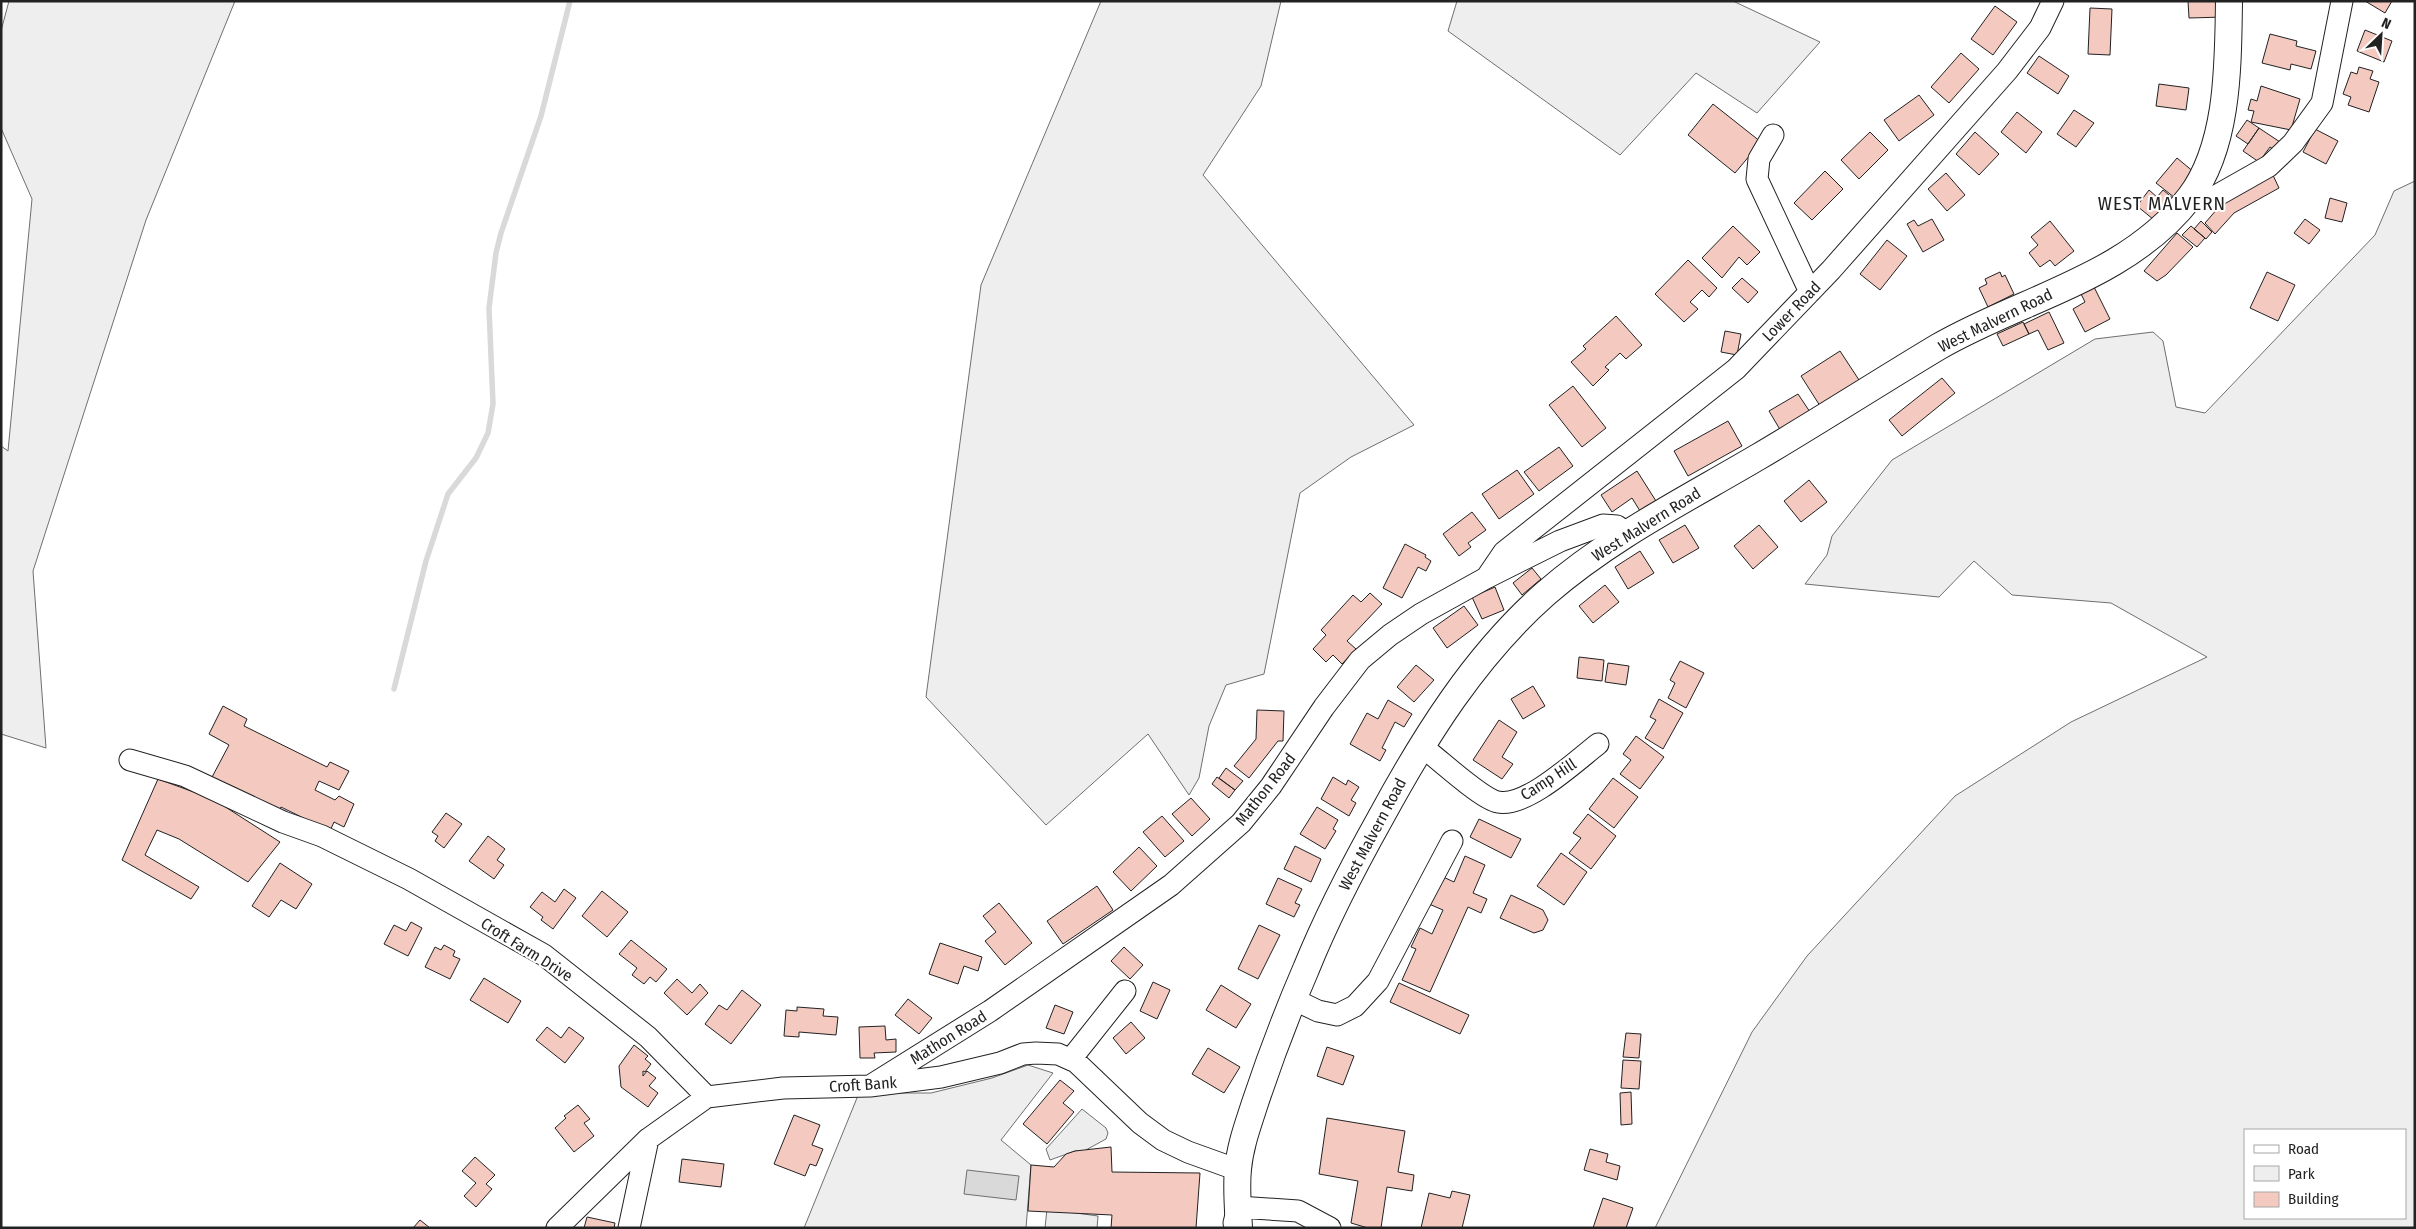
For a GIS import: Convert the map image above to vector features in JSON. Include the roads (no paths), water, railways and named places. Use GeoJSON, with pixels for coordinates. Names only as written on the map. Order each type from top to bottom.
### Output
{"type":"FeatureCollection","features":[{"type":"Feature","properties":{"kind":"main road","name":"West Malvern Road"},"geometry":{"type":"LineString","coordinates":[[1237,1221],[1238,1170],[1248,1123],[1268,1063],[1321,932],[1348,876],[1421,746],[1475,669],[1506,632],[1577,567],[1627,533],[1785,441],[1942,345],[2075,282],[2131,253],[2150,239],[2190,196],[2211,157],[2222,115],[2228,68],[2229,1]]}},
{"type":"Feature","properties":{"kind":"street","name":"Lower Road"},"geometry":{"type":"LineString","coordinates":[[1486,578],[1504,552],[1736,369],[1810,292],[2007,71],[2040,28],[2053,1]]}},
{"type":"Feature","properties":{"kind":"street"},"geometry":{"type":"LineString","coordinates":[[2190,196],[2203,199],[2216,196],[2270,166],[2293,143],[2322,103],[2342,1]]}},
{"type":"Feature","properties":{"kind":"street"},"geometry":{"type":"LineString","coordinates":[[1773,135],[1759,159],[1757,179],[1810,292]]}},
{"type":"Feature","properties":{"kind":"street","name":"Mathon Road"},"geometry":{"type":"LineString","coordinates":[[870,1086],[990,1011],[1171,885],[1247,816],[1272,786],[1324,707],[1360,660],[1390,635],[1414,619],[1486,578],[1560,541],[1603,525],[1617,526],[1627,533]]}},
{"type":"Feature","properties":{"kind":"street","name":"Camp Hill"},"geometry":{"type":"LineString","coordinates":[[1421,746],[1485,797],[1498,802],[1512,802],[1529,795],[1598,744]]}},
{"type":"Feature","properties":{"kind":"street","name":"Croft Farm Drive"},"geometry":{"type":"LineString","coordinates":[[130,760],[185,776],[283,822],[322,836],[409,879],[544,955],[648,1037],[707,1097]]}},
{"type":"Feature","properties":{"kind":"street"},"geometry":{"type":"LineString","coordinates":[[1293,999],[1318,1011],[1337,1015],[1356,1006],[1378,981],[1452,841]]}},
{"type":"Feature","properties":{"kind":"street"},"geometry":{"type":"LineString","coordinates":[[1071,1060],[1125,991]]}},
{"type":"Feature","properties":{"kind":"street","name":"Croft Bank"},"geometry":{"type":"LineString","coordinates":[[557,1228],[648,1139],[707,1097],[783,1088],[870,1086],[941,1077],[1000,1063],[1023,1054],[1058,1054],[1071,1060],[1094,1077],[1140,1123],[1163,1140],[1188,1152],[1238,1170]]}},
{"type":"Feature","properties":{"kind":"street"},"geometry":{"type":"LineString","coordinates":[[629,1228],[648,1139]]}},
{"type":"Feature","properties":{"kind":"street"},"geometry":{"type":"LineString","coordinates":[[1237,1221],[1298,1211],[1330,1228]]}},
{"type":"Feature","properties":{"kind":"waterway"},"geometry":{"type":"LineString","coordinates":[[394,689],[426,561],[448,494],[476,458],[488,433],[493,404],[489,308],[496,253],[541,116],[570,1]]}},
{"type":"Feature","properties":{"kind":"district","name":"WEST MALVERN"},"geometry":{"type":"Point","coordinates":[2162,203]}}]}
